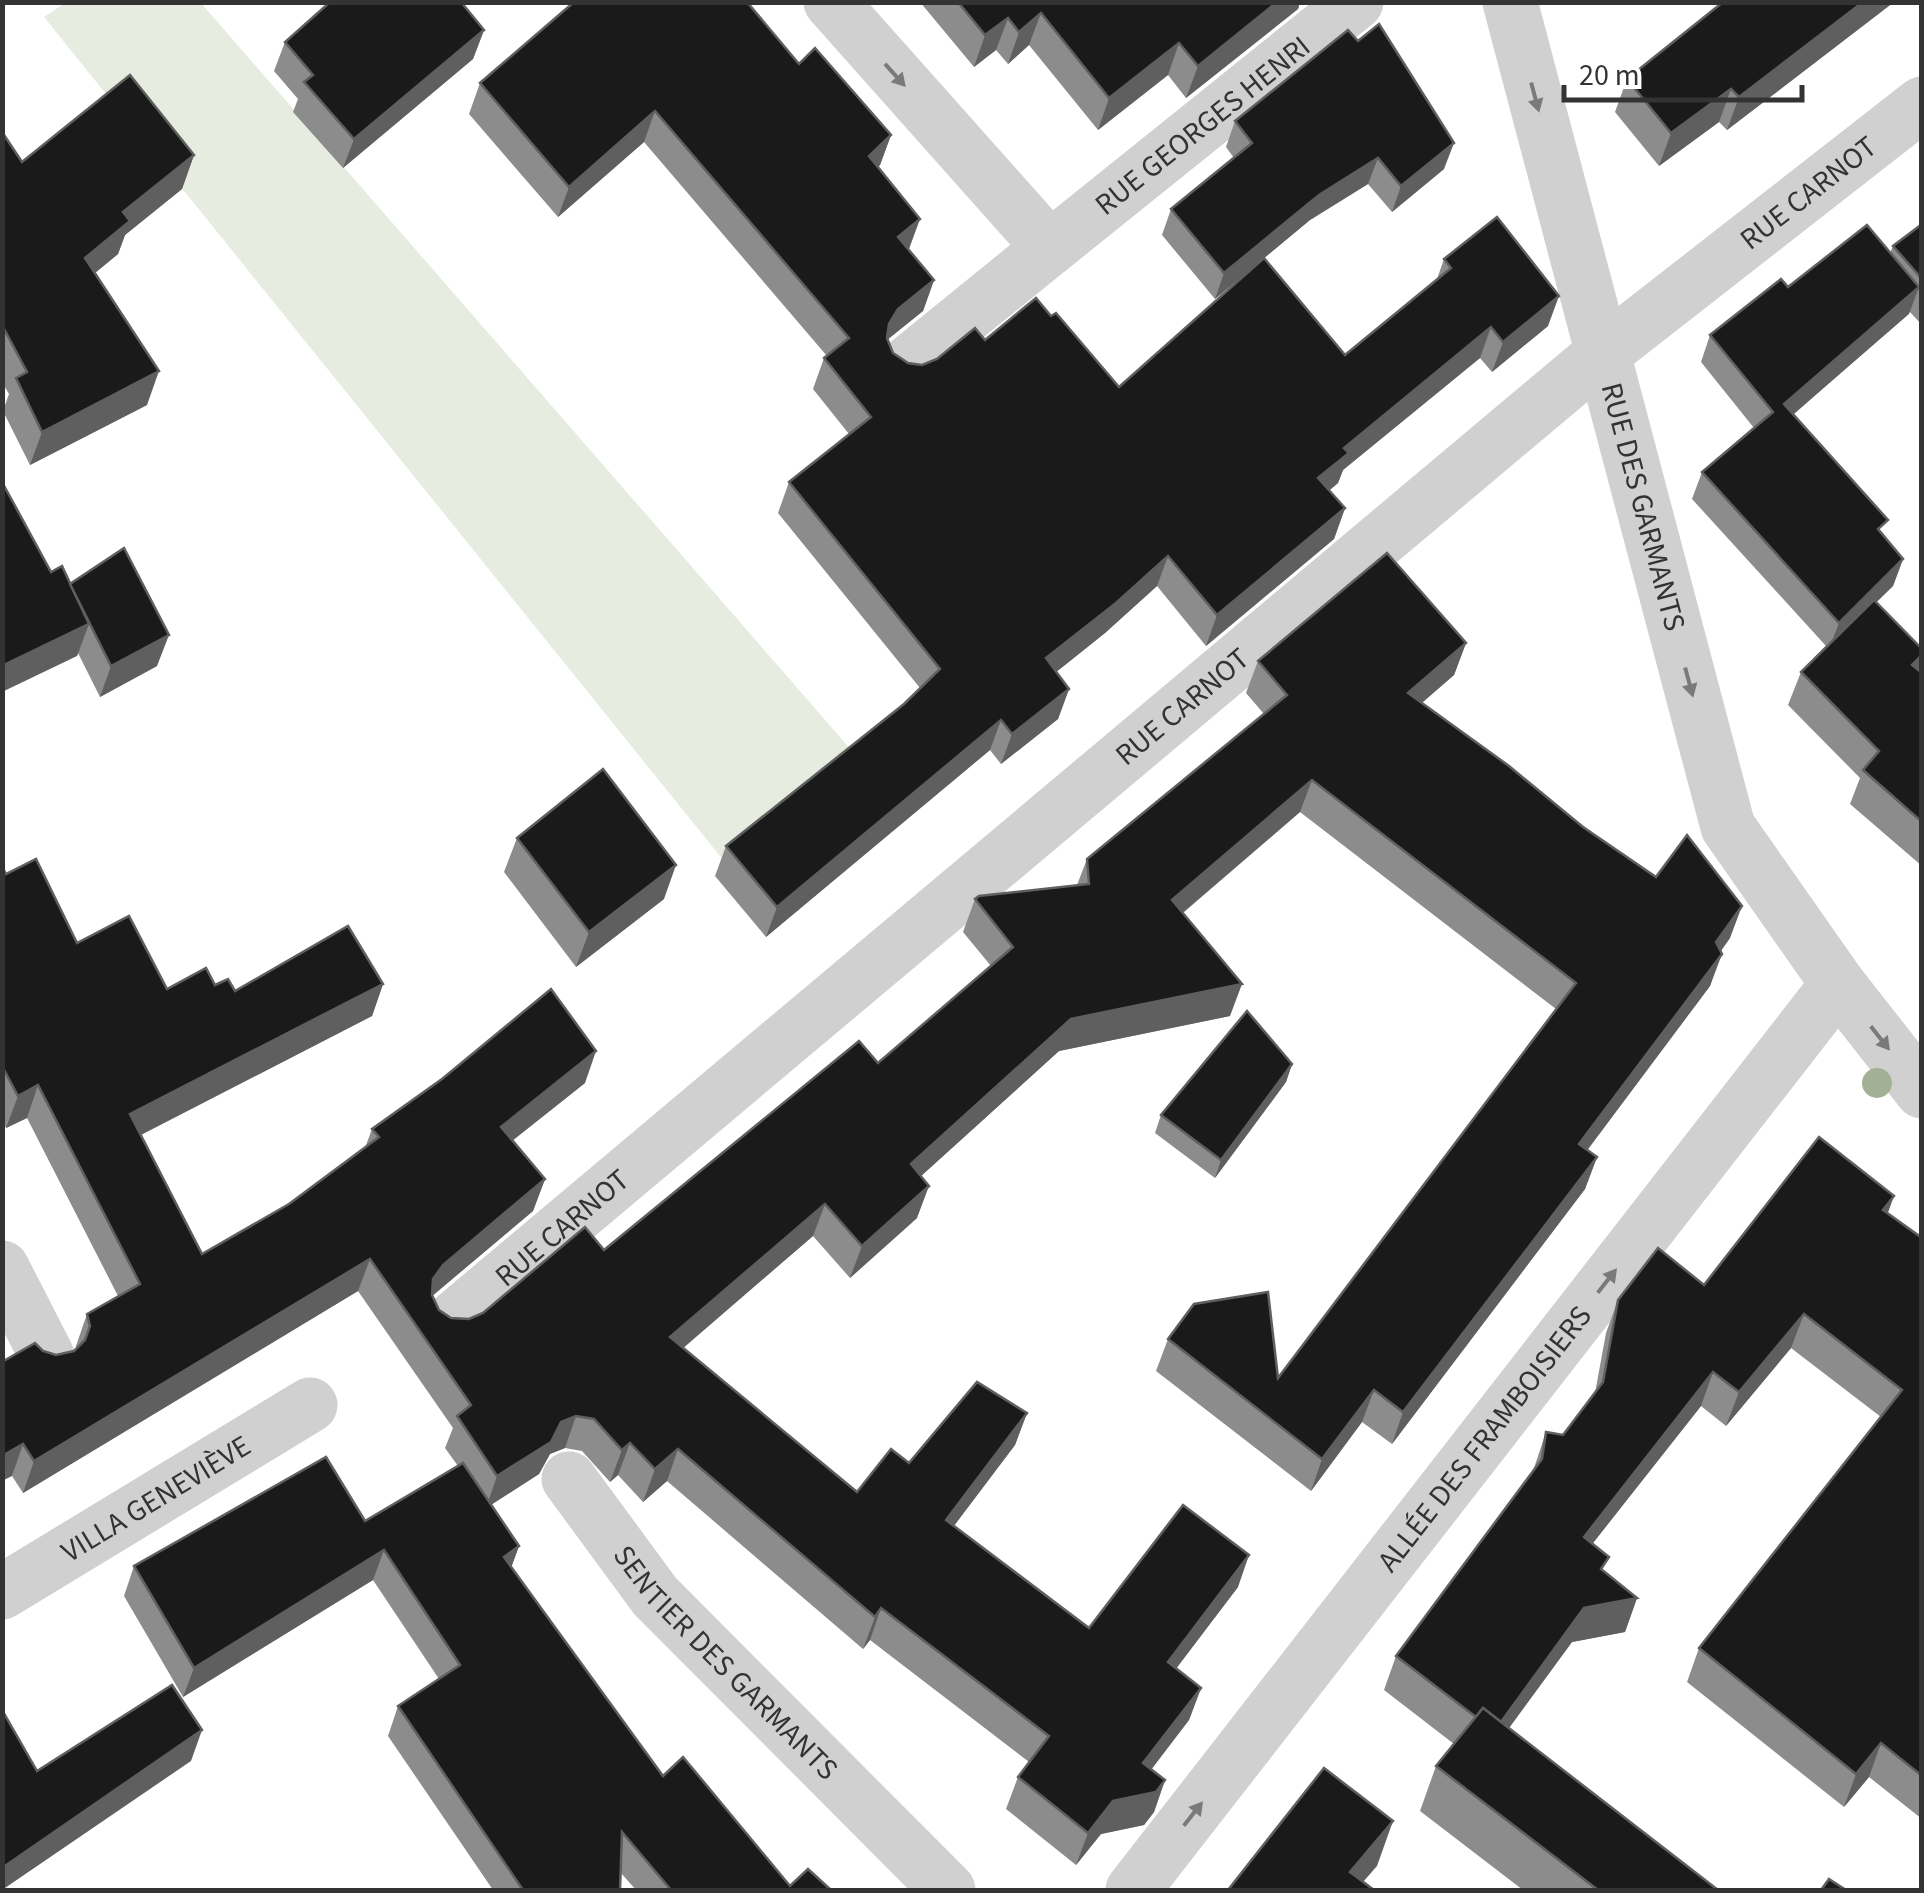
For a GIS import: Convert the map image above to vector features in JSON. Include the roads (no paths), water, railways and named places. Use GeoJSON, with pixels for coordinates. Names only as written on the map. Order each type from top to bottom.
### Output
{"type":"FeatureCollection","features":[{"type":"Feature","properties":{"kind":"street"},"geometry":{"type":"LineString","coordinates":[[830,2],[1050,248]]}},
{"type":"Feature","properties":{"kind":"street","name":"RUE GEORGES HENRI"},"geometry":{"type":"LineString","coordinates":[[906,364],[1356,2]]}},
{"type":"Feature","properties":{"kind":"street","name":"RUE DES GARMANTS"},"geometry":{"type":"LineString","coordinates":[[1510,2],[1728,827],[1838,984],[1922,1091]]}},
{"type":"Feature","properties":{"kind":"street","name":"RUE CARNOT"},"geometry":{"type":"LineString","coordinates":[[450,1320],[1603,353],[1922,104]]}},
{"type":"Feature","properties":{"kind":"street","name":"ALLÉE DES FRAMBOISIERS"},"geometry":{"type":"LineString","coordinates":[[1133,1890],[1838,984]]}},
{"type":"Feature","properties":{"kind":"street"},"geometry":{"type":"LineString","coordinates":[[2,1268],[47,1356]]}},
{"type":"Feature","properties":{"kind":"street","name":"VILLA GENEVIÈVE"},"geometry":{"type":"LineString","coordinates":[[2,1592],[310,1404]]}},
{"type":"Feature","properties":{"kind":"street","name":"SENTIER DES GARMANTS"},"geometry":{"type":"LineString","coordinates":[[569,1479],[655,1596],[948,1890]]}}]}
